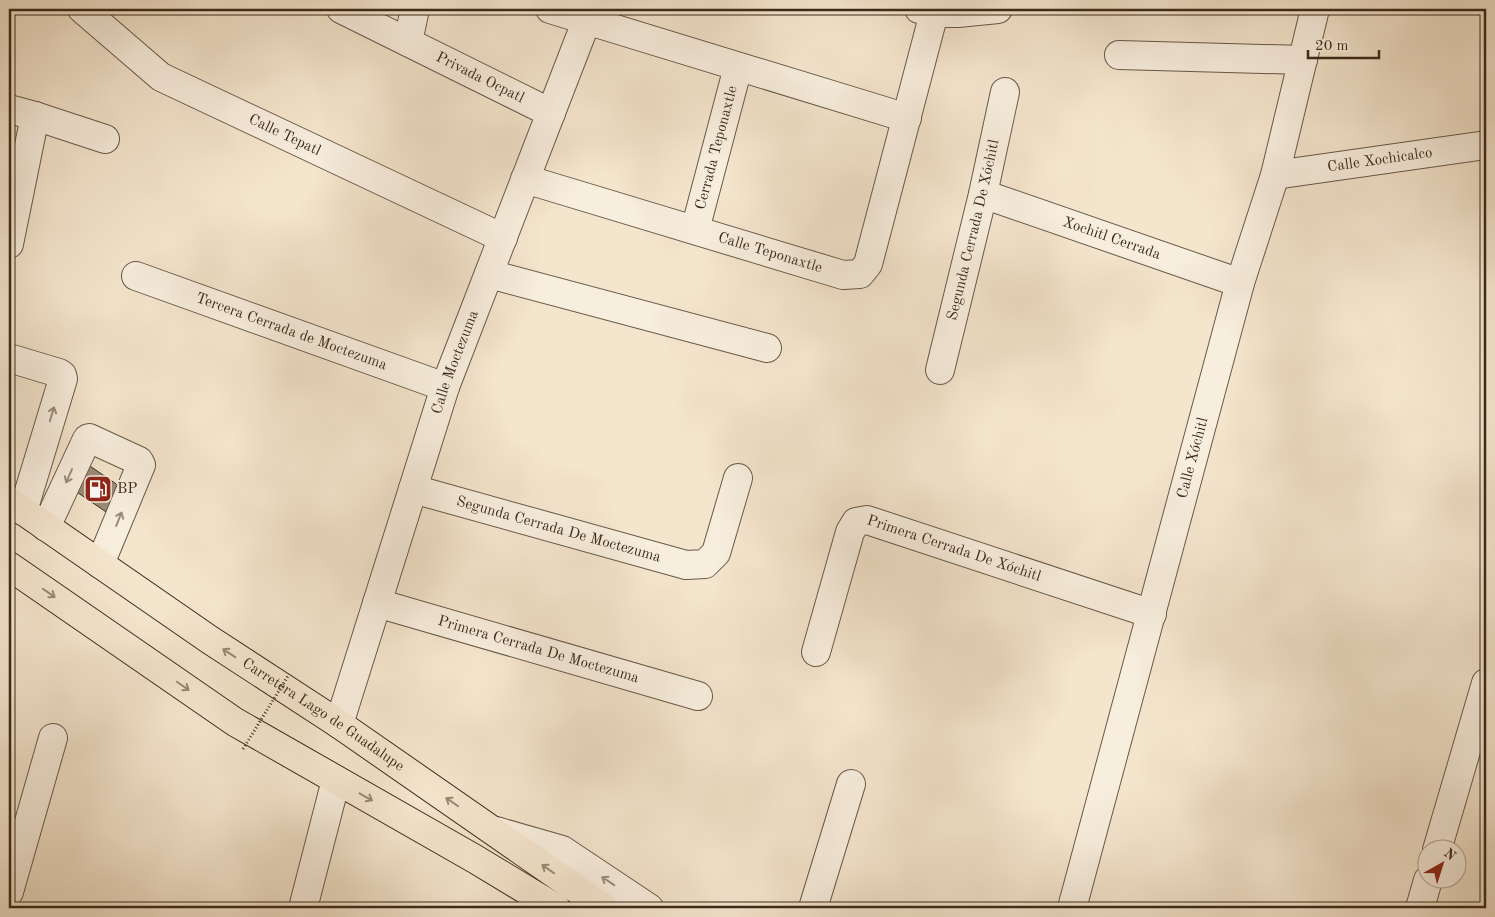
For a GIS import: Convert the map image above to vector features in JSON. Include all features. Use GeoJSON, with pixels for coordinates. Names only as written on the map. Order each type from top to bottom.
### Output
{"type":"FeatureCollection","features":[{"type":"Feature","properties":{"kind":"main road","name":"Carretera Lago de Guadalupe"},"geometry":{"type":"LineString","coordinates":[[16,506],[210,640],[492,829]]}},
{"type":"Feature","properties":{"kind":"main road"},"geometry":{"type":"LineString","coordinates":[[9,566],[235,722],[475,858],[556,908]]}},
{"type":"Feature","properties":{"kind":"main road"},"geometry":{"type":"LineString","coordinates":[[492,829],[603,907]]}},
{"type":"Feature","properties":{"kind":"street","name":"Calle Tepatl"},"geometry":{"type":"LineString","coordinates":[[82,9],[161,78],[503,238]]}},
{"type":"Feature","properties":{"kind":"street","name":"Privada Ocpatl"},"geometry":{"type":"LineString","coordinates":[[342,9],[551,112]]}},
{"type":"Feature","properties":{"kind":"street"},"geometry":{"type":"LineString","coordinates":[[408,42],[415,9]]}},
{"type":"Feature","properties":{"kind":"street"},"geometry":{"type":"LineString","coordinates":[[550,9],[589,14],[738,67],[907,118]]}},
{"type":"Feature","properties":{"kind":"street"},"geometry":{"type":"LineString","coordinates":[[926,11],[958,13],[998,9]]}},
{"type":"Feature","properties":{"kind":"street","name":"Calle Xóchitl"},"geometry":{"type":"LineString","coordinates":[[1072,908],[1240,283],[1275,174],[1315,9]]}},
{"type":"Feature","properties":{"kind":"street","name":"Calle Teponaxtle"},"geometry":{"type":"LineString","coordinates":[[525,179],[843,275],[860,274],[868,264],[907,118],[926,11]]}},
{"type":"Feature","properties":{"kind":"street","name":"Calle Moctezuma"},"geometry":{"type":"LineString","coordinates":[[338,724],[445,388],[589,14]]}},
{"type":"Feature","properties":{"kind":"street"},"geometry":{"type":"LineString","coordinates":[[1119,55],[1303,60]]}},
{"type":"Feature","properties":{"kind":"street","name":"Cerrada Teponaxtle"},"geometry":{"type":"LineString","coordinates":[[695,230],[738,67]]}},
{"type":"Feature","properties":{"kind":"street","name":"Segunda Cerrada De Xóchitl"},"geometry":{"type":"LineString","coordinates":[[940,370],[983,194],[1005,92]]}},
{"type":"Feature","properties":{"kind":"street"},"geometry":{"type":"LineString","coordinates":[[9,109],[105,138]]}},
{"type":"Feature","properties":{"kind":"street"},"geometry":{"type":"LineString","coordinates":[[9,244],[35,116]]}},
{"type":"Feature","properties":{"kind":"street","name":"Calle Xochicalco"},"geometry":{"type":"LineString","coordinates":[[1275,174],[1486,145]]}},
{"type":"Feature","properties":{"kind":"street","name":"Xochitl Cerrada"},"geometry":{"type":"LineString","coordinates":[[983,194],[1240,283]]}},
{"type":"Feature","properties":{"kind":"street"},"geometry":{"type":"LineString","coordinates":[[489,274],[767,348]]}},
{"type":"Feature","properties":{"kind":"street","name":"Tercera Cerrada de Moctezuma"},"geometry":{"type":"LineString","coordinates":[[136,276],[445,388]]}},
{"type":"Feature","properties":{"kind":"street"},"geometry":{"type":"LineString","coordinates":[[9,358],[59,373],[63,379],[16,506]]}},
{"type":"Feature","properties":{"kind":"street"},"geometry":{"type":"LineString","coordinates":[[46,527],[88,438],[139,461],[141,465],[100,564]]}},
{"type":"Feature","properties":{"kind":"street","name":"Segunda Cerrada De Moctezuma"},"geometry":{"type":"LineString","coordinates":[[413,489],[686,565],[705,564],[716,553],[738,478]]}},
{"type":"Feature","properties":{"kind":"street","name":"Primera Cerrada De Xóchitl"},"geometry":{"type":"LineString","coordinates":[[816,652],[850,532],[856,522],[867,520],[1152,614]]}},
{"type":"Feature","properties":{"kind":"street","name":"Primera Cerrada De Moctezuma"},"geometry":{"type":"LineString","coordinates":[[377,603],[698,696]]}},
{"type":"Feature","properties":{"kind":"street"},"geometry":{"type":"LineString","coordinates":[[1440,840],[1486,683]]}},
{"type":"Feature","properties":{"kind":"street"},"geometry":{"type":"LineString","coordinates":[[9,892],[53,738]]}},
{"type":"Feature","properties":{"kind":"street"},"geometry":{"type":"LineString","coordinates":[[302,908],[336,780]]}},
{"type":"Feature","properties":{"kind":"street"},"geometry":{"type":"LineString","coordinates":[[813,908],[851,784]]}},
{"type":"Feature","properties":{"kind":"street","name":"Carretera Lago de Guadalupe"},"geometry":{"type":"LineString","coordinates":[[492,829],[562,850],[649,908]]}},
{"type":"Feature","properties":{"kind":"street"},"geometry":{"type":"LineString","coordinates":[[475,858],[532,908]]}},
{"type":"Feature","properties":{"kind":"street"},"geometry":{"type":"LineString","coordinates":[[1420,908],[1425,890]]}},
{"type":"Feature","properties":{"kind":"path"},"geometry":{"type":"LineString","coordinates":[[244,749],[288,676]]}},
{"type":"Feature","properties":{"kind":"building","name":"BP"},"geometry":{"type":"Polygon","coordinates":[[[84,462],[128,492],[112,516],[68,486],[84,462]]]}},
{"type":"Feature","properties":{"kind":"place","name":"BP"},"geometry":{"type":"Point","coordinates":[98,489]}}]}
